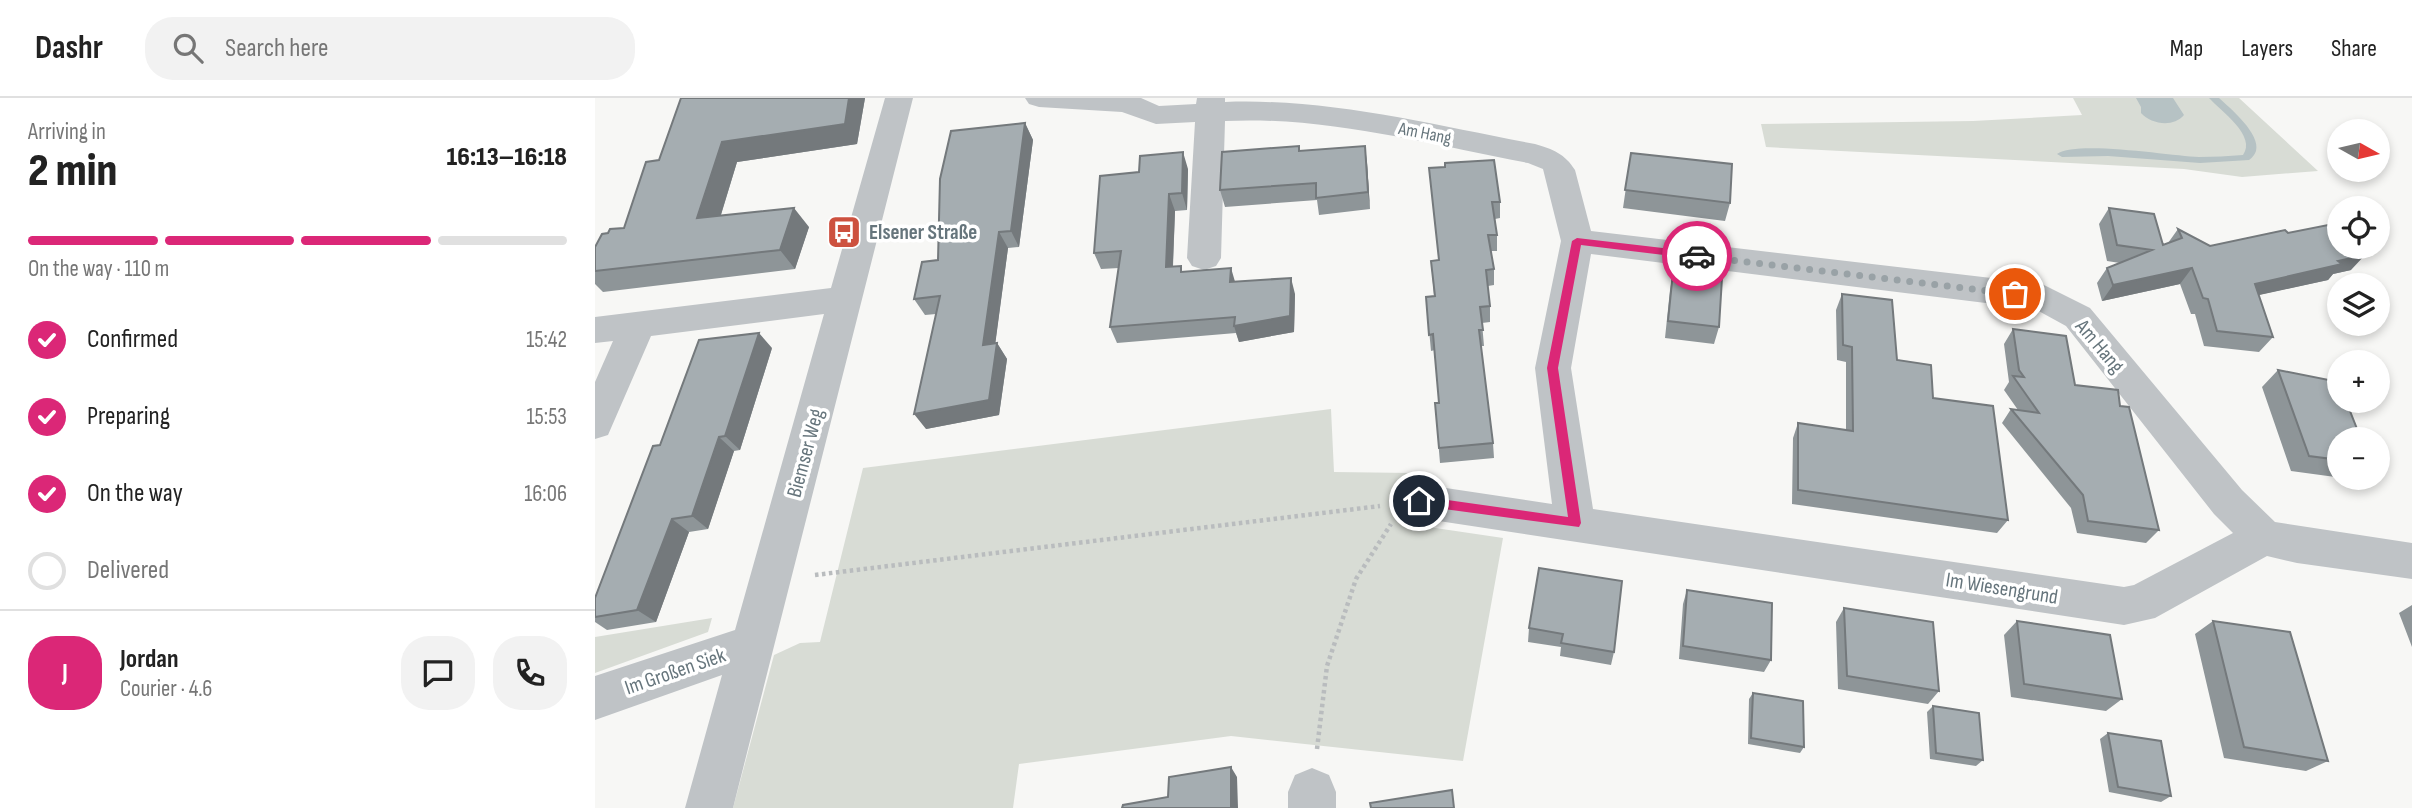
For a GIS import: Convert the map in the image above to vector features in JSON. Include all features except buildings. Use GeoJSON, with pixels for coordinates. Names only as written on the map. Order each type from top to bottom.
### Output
{"type":"FeatureCollection","features":[{"type":"Feature","properties":{"kind":"street","name":"Biemser Weg"},"geometry":{"type":"LineString","coordinates":[[709,808],[899,98]]}},
{"type":"Feature","properties":{"kind":"street","name":"Am Hang"},"geometry":{"type":"LineString","coordinates":[[1038,98],[1127,103],[1156,115],[1211,105],[1343,118],[1535,154],[1554,162],[1560,170],[1577,241],[1553,368],[1575,523]]}},
{"type":"Feature","properties":{"kind":"street"},"geometry":{"type":"LineString","coordinates":[[1204,258],[1211,105]]}},
{"type":"Feature","properties":{"kind":"street","name":"Am Hang"},"geometry":{"type":"LineString","coordinates":[[1577,241],[2042,297],[2078,317],[2228,502],[2263,537]]}},
{"type":"Feature","properties":{"kind":"street"},"geometry":{"type":"LineString","coordinates":[[595,330],[845,299]]}},
{"type":"Feature","properties":{"kind":"street"},"geometry":{"type":"LineString","coordinates":[[595,424],[638,325]]}},
{"type":"Feature","properties":{"kind":"street","name":"Im Wiesengrund"},"geometry":{"type":"LineString","coordinates":[[1412,502],[1575,523],[2123,606],[2140,604],[2263,537]]}},
{"type":"Feature","properties":{"kind":"street"},"geometry":{"type":"LineString","coordinates":[[2263,537],[2297,545],[2412,561]]}},
{"type":"Feature","properties":{"kind":"street","name":"Im Großen Siek"},"geometry":{"type":"LineString","coordinates":[[595,698],[754,644]]}},
{"type":"Feature","properties":{"kind":"path"},"geometry":{"type":"LineString","coordinates":[[772,580],[1412,502]]}},
{"type":"Feature","properties":{"kind":"path"},"geometry":{"type":"LineString","coordinates":[[1312,800],[1327,666],[1356,579],[1412,502]]}},
{"type":"Feature","properties":{"kind":"shaded area"},"geometry":{"type":"Polygon","coordinates":[[[2073,98],[2239,98],[2318,171],[2242,177],[2184,169],[1766,147],[1761,124],[1973,121],[2082,115],[2073,98]]]}},
{"type":"Feature","properties":{"kind":"shaded area"},"geometry":{"type":"Polygon","coordinates":[[[2136,98],[2173,98],[2184,115],[2168,123],[2150,120],[2141,113],[2136,98]]]}},
{"type":"Feature","properties":{"kind":"shaded area"},"geometry":{"type":"Polygon","coordinates":[[[1331,409],[1334,472],[1412,473],[1415,525],[1503,538],[1463,761],[1231,736],[1019,764],[1013,808],[733,808],[774,655],[800,643],[820,642],[863,468],[1331,409]]]}},
{"type":"Feature","properties":{"kind":"shaded area"},"geometry":{"type":"Polygon","coordinates":[[[712,618],[708,632],[595,673],[595,637],[712,618]]]}},
{"type":"Feature","properties":{"kind":"waterway"},"geometry":{"type":"LineString","coordinates":[[2062,154],[2085,152],[2200,160],[2246,158],[2251,152],[2249,136],[2214,98]]}},
{"type":"Feature","properties":{"kind":"way so far"},"geometry":{"type":"LineString","coordinates":[[1697,256],[2015,294]]}},
{"type":"Feature","properties":{"kind":"place","name":"Elsener Straße"},"geometry":{"type":"Point","coordinates":[844,232]}},
{"type":"Feature","properties":{"kind":"route"},"geometry":{"type":"LineString","coordinates":[[1419,501],[1575,523],[1553,368],[1577,241],[1697,256]]}}]}
